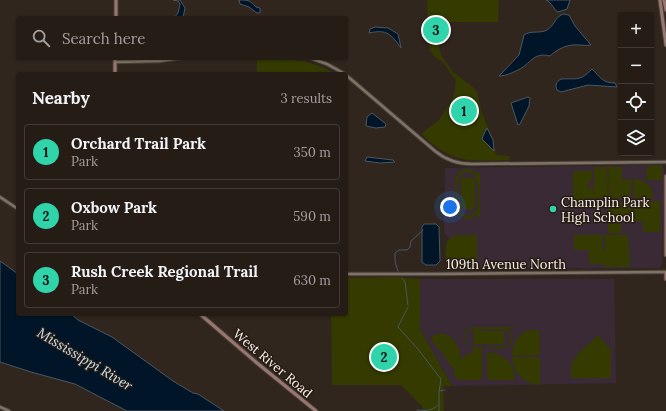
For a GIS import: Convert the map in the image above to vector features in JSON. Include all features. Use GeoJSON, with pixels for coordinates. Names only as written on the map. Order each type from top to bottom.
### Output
{"type":"FeatureCollection","features":[{"type":"Feature","properties":{"kind":"main road"},"geometry":{"type":"LineString","coordinates":[[116,0],[116,16]]}},
{"type":"Feature","properties":{"kind":"main road"},"geometry":{"type":"LineString","coordinates":[[660,0],[666,45]]}},
{"type":"Feature","properties":{"kind":"main road"},"geometry":{"type":"LineString","coordinates":[[664,0],[666,10]]}},
{"type":"Feature","properties":{"kind":"main road"},"geometry":{"type":"LineString","coordinates":[[115,62],[115,72]]}},
{"type":"Feature","properties":{"kind":"main road"},"geometry":{"type":"LineString","coordinates":[[666,176],[666,255]]}},
{"type":"Feature","properties":{"kind":"main road"},"geometry":{"type":"LineString","coordinates":[[666,272],[666,279]]}},
{"type":"Feature","properties":{"kind":"main road","name":"West River Road"},"geometry":{"type":"LineString","coordinates":[[202,316],[316,411]]}},
{"type":"Feature","properties":{"kind":"street"},"geometry":{"type":"LineString","coordinates":[[115,62],[167,60]]}},
{"type":"Feature","properties":{"kind":"street"},"geometry":{"type":"LineString","coordinates":[[316,60],[341,72]]}},
{"type":"Feature","properties":{"kind":"street"},"geometry":{"type":"LineString","coordinates":[[348,77],[436,151],[445,158],[455,162],[477,164],[666,162]]}},
{"type":"Feature","properties":{"kind":"street"},"geometry":{"type":"LineString","coordinates":[[0,196],[16,208]]}},
{"type":"Feature","properties":{"kind":"street","name":"109th Avenue North"},"geometry":{"type":"LineString","coordinates":[[348,274],[666,272]]}},
{"type":"Feature","properties":{"kind":"street"},"geometry":{"type":"LineString","coordinates":[[0,407],[9,411]]}},
{"type":"Feature","properties":{"kind":"shaded area","name":"Champlin Park High School"},"geometry":{"type":"Polygon","coordinates":[[[662,165],[664,169],[662,264],[659,268],[446,269],[446,244],[449,238],[444,233],[445,168],[662,165]]]}},
{"type":"Feature","properties":{"kind":"shaded area"},"geometry":{"type":"Polygon","coordinates":[[[420,279],[614,279],[616,383],[452,386],[420,329],[420,279]]]}},
{"type":"Feature","properties":{"kind":"green space"},"geometry":{"type":"Polygon","coordinates":[[[427,0],[499,0],[498,22],[449,22],[443,33],[439,47],[441,55],[454,73],[473,87],[477,92],[496,155],[509,156],[510,159],[481,161],[461,159],[443,151],[421,134],[439,120],[451,102],[456,81],[443,62],[435,57],[430,50],[427,0]]]}},
{"type":"Feature","properties":{"kind":"green space"},"geometry":{"type":"Polygon","coordinates":[[[257,60],[298,60],[317,65],[332,72],[257,72],[257,60]]]}},
{"type":"Feature","properties":{"kind":"green space"},"geometry":{"type":"Polygon","coordinates":[[[647,166],[662,166],[662,180],[646,180],[647,166]]]}},
{"type":"Feature","properties":{"kind":"green space"},"geometry":{"type":"Polygon","coordinates":[[[594,167],[607,167],[608,198],[573,201],[573,173],[575,171],[592,171],[592,179],[586,187],[593,187],[594,194],[594,167]]]}},
{"type":"Feature","properties":{"kind":"green space"},"geometry":{"type":"Polygon","coordinates":[[[608,167],[622,167],[622,180],[631,179],[630,198],[609,198],[608,167]]]}},
{"type":"Feature","properties":{"kind":"green space"},"geometry":{"type":"Polygon","coordinates":[[[465,169],[480,173],[480,217],[478,217],[477,214],[473,218],[466,219],[456,210],[455,178],[459,172],[465,169]],[[466,172],[460,176],[458,181],[460,211],[462,214],[468,216],[475,212],[478,203],[477,186],[474,174],[466,172]]]}},
{"type":"Feature","properties":{"kind":"green space"},"geometry":{"type":"Polygon","coordinates":[[[461,178],[475,178],[475,209],[461,209],[461,178]]]}},
{"type":"Feature","properties":{"kind":"green space"},"geometry":{"type":"Polygon","coordinates":[[[633,179],[641,180],[648,184],[652,190],[653,198],[635,198],[633,179]]]}},
{"type":"Feature","properties":{"kind":"green space"},"geometry":{"type":"Polygon","coordinates":[[[643,201],[660,201],[660,232],[643,232],[643,221],[634,222],[634,204],[643,201]]]}},
{"type":"Feature","properties":{"kind":"green space"},"geometry":{"type":"Polygon","coordinates":[[[607,203],[632,204],[632,222],[621,220],[621,233],[608,233],[607,203]]]}},
{"type":"Feature","properties":{"kind":"green space"},"geometry":{"type":"Polygon","coordinates":[[[456,235],[477,235],[477,263],[475,265],[446,265],[445,252],[447,243],[456,235]]]}},
{"type":"Feature","properties":{"kind":"green space"},"geometry":{"type":"Polygon","coordinates":[[[574,235],[602,235],[602,249],[604,251],[604,235],[628,235],[630,267],[604,267],[604,264],[589,263],[588,250],[574,250],[574,235]]]}},
{"type":"Feature","properties":{"kind":"green space"},"geometry":{"type":"Polygon","coordinates":[[[397,277],[420,279],[420,329],[452,386],[443,386],[444,411],[422,411],[422,406],[401,385],[332,385],[331,316],[348,316],[348,278],[397,277]]]}},
{"type":"Feature","properties":{"kind":"green space"},"geometry":{"type":"Polygon","coordinates":[[[473,327],[513,327],[513,329],[508,329],[513,337],[512,341],[507,347],[499,349],[482,348],[482,377],[480,380],[459,380],[454,376],[454,370],[442,354],[443,351],[440,351],[430,338],[442,334],[452,338],[456,342],[460,353],[460,359],[473,352],[473,348],[465,343],[463,337],[466,330],[473,327]],[[474,329],[467,332],[465,338],[466,343],[477,347],[504,346],[510,342],[511,336],[507,331],[502,329],[477,329],[486,330],[476,331],[504,331],[504,344],[473,344],[474,329]]]}},
{"type":"Feature","properties":{"kind":"green space"},"geometry":{"type":"Polygon","coordinates":[[[528,330],[539,330],[540,354],[512,356],[516,340],[521,334],[528,330]]]}},
{"type":"Feature","properties":{"kind":"green space"},"geometry":{"type":"Polygon","coordinates":[[[598,336],[611,350],[611,377],[572,378],[571,371],[574,359],[582,349],[598,336]]]}},
{"type":"Feature","properties":{"kind":"green space"},"geometry":{"type":"Polygon","coordinates":[[[487,352],[498,354],[507,360],[513,369],[515,380],[489,380],[487,377],[487,352]]]}},
{"type":"Feature","properties":{"kind":"green space"},"geometry":{"type":"Polygon","coordinates":[[[512,357],[540,358],[540,385],[524,380],[520,377],[513,363],[512,357]]]}},
{"type":"Feature","properties":{"kind":"water"},"geometry":{"type":"Polygon","coordinates":[[[173,0],[180,0],[185,8],[183,16],[176,16],[178,13],[180,4],[178,1],[173,0]]]}},
{"type":"Feature","properties":{"kind":"water"},"geometry":{"type":"Polygon","coordinates":[[[239,0],[247,0],[256,7],[260,8],[260,13],[257,13],[249,7],[240,4],[239,0]]]}},
{"type":"Feature","properties":{"kind":"water"},"geometry":{"type":"Polygon","coordinates":[[[546,0],[570,0],[567,9],[558,12],[546,0]]]}},
{"type":"Feature","properties":{"kind":"water"},"geometry":{"type":"Polygon","coordinates":[[[563,14],[569,15],[575,26],[591,45],[567,46],[559,49],[550,56],[540,55],[520,69],[507,75],[499,76],[519,55],[524,35],[547,30],[552,26],[558,17],[563,14]]]}},
{"type":"Feature","properties":{"kind":"water"},"geometry":{"type":"Polygon","coordinates":[[[375,27],[388,28],[398,34],[401,48],[391,36],[384,32],[369,33],[370,29],[375,27]]]}},
{"type":"Feature","properties":{"kind":"water"},"geometry":{"type":"Polygon","coordinates":[[[592,69],[601,79],[610,83],[615,83],[617,87],[588,85],[561,92],[557,90],[556,84],[561,79],[581,78],[592,69]]]}},
{"type":"Feature","properties":{"kind":"water"},"geometry":{"type":"Polygon","coordinates":[[[528,97],[530,98],[529,106],[520,124],[518,125],[511,103],[528,97]]]}},
{"type":"Feature","properties":{"kind":"water"},"geometry":{"type":"Polygon","coordinates":[[[372,113],[386,124],[385,127],[376,128],[366,126],[367,117],[372,113]]]}},
{"type":"Feature","properties":{"kind":"water"},"geometry":{"type":"Polygon","coordinates":[[[487,128],[493,140],[494,151],[482,139],[487,128]]]}},
{"type":"Feature","properties":{"kind":"water"},"geometry":{"type":"Polygon","coordinates":[[[367,157],[393,160],[395,162],[380,163],[365,161],[367,157]]]}},
{"type":"Feature","properties":{"kind":"water"},"geometry":{"type":"Polygon","coordinates":[[[424,224],[436,224],[439,227],[440,261],[436,265],[426,265],[422,262],[422,227],[424,224]]]}},
{"type":"Feature","properties":{"kind":"water","name":"Mississippi River"},"geometry":{"type":"Polygon","coordinates":[[[0,261],[16,273],[16,316],[73,316],[78,320],[112,337],[173,381],[193,393],[198,394],[224,411],[127,411],[75,384],[0,362],[0,261]]]}},
{"type":"Feature","properties":{"kind":"waterway"},"geometry":{"type":"LineString","coordinates":[[398,271],[395,262],[395,253],[399,250],[407,250],[410,247],[411,241],[423,230]]}},
{"type":"Feature","properties":{"kind":"waterway"},"geometry":{"type":"LineString","coordinates":[[402,278],[405,282],[408,305]]}},
{"type":"Feature","properties":{"kind":"waterway"},"geometry":{"type":"LineString","coordinates":[[408,307],[398,327],[417,348],[441,379],[439,411]]}},
{"type":"Feature","properties":{"kind":"waterway"},"geometry":{"type":"LineString","coordinates":[[439,391],[445,390]]}},
{"type":"Feature","properties":{"kind":"waterway"},"geometry":{"type":"LineString","coordinates":[[417,410],[431,409],[438,405]]}},
{"type":"Feature","properties":{"kind":"place","name":"Rush Creek Regional Trail"},"geometry":{"type":"Point","coordinates":[436,30]}},
{"type":"Feature","properties":{"kind":"place","name":"Orchard Trail Park"},"geometry":{"type":"Point","coordinates":[464,111]}},
{"type":"Feature","properties":{"kind":"place","name":"Champlin Park High School"},"geometry":{"type":"Point","coordinates":[553,209]}},
{"type":"Feature","properties":{"kind":"place","name":"Oxbow Park"},"geometry":{"type":"Point","coordinates":[384,357]}}]}
